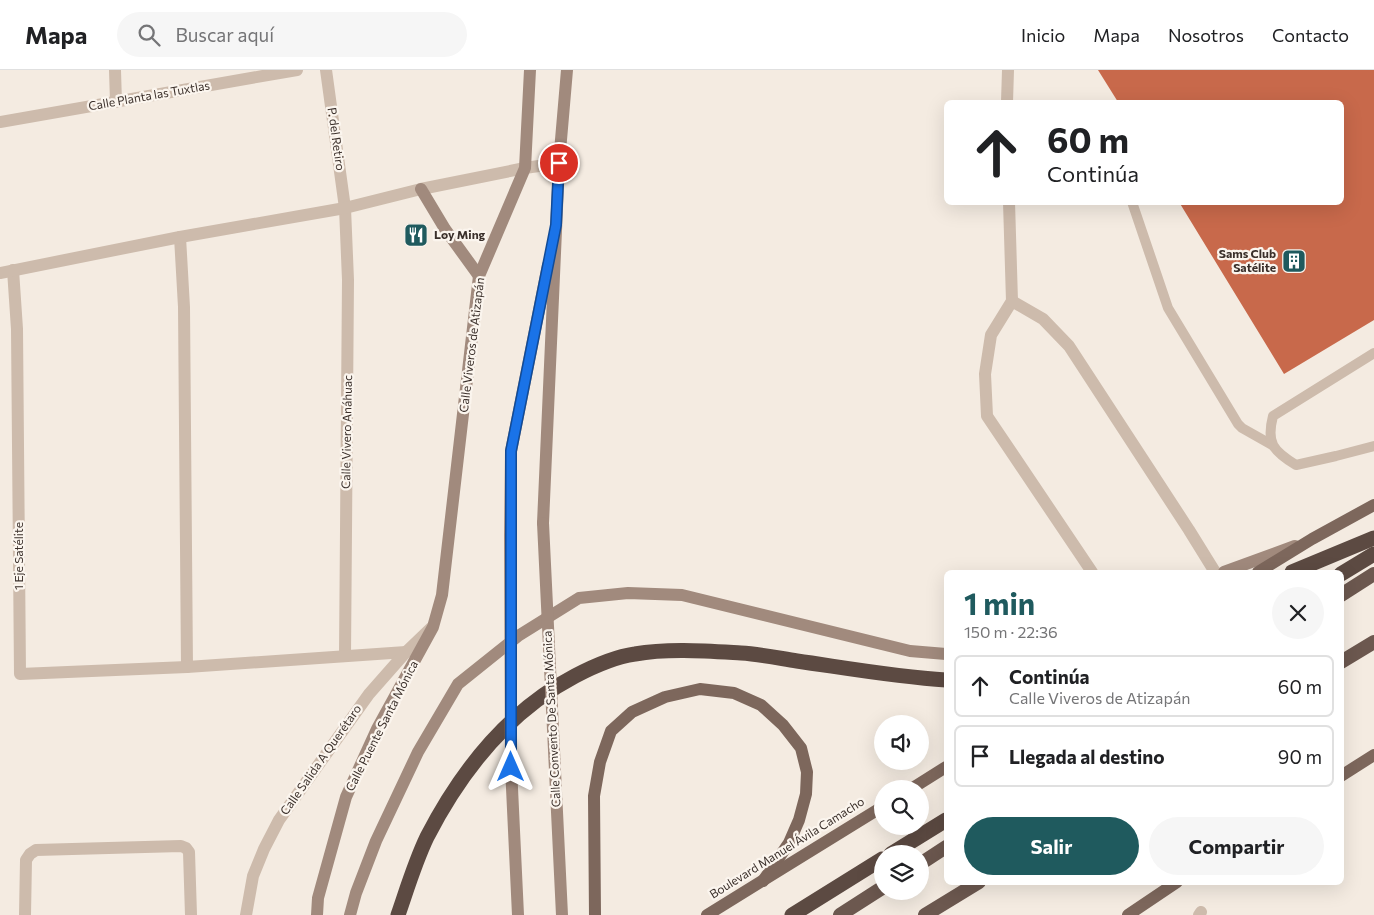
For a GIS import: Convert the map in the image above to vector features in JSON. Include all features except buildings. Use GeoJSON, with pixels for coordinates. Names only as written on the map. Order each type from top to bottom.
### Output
{"type":"FeatureCollection","features":[{"type":"Feature","properties":{"kind":"highway"},"geometry":{"type":"LineString","coordinates":[[1297,570],[1374,538]]}},
{"type":"Feature","properties":{"kind":"highway"},"geometry":{"type":"LineString","coordinates":[[1344,572],[1374,554]]}},
{"type":"Feature","properties":{"kind":"highway"},"geometry":{"type":"LineString","coordinates":[[1344,593],[1374,574]]}},
{"type":"Feature","properties":{"kind":"highway"},"geometry":{"type":"LineString","coordinates":[[1344,660],[1374,642]]}},
{"type":"Feature","properties":{"kind":"highway"},"geometry":{"type":"LineString","coordinates":[[398,915],[411,875],[427,838],[454,789],[477,758],[517,716],[544,694],[596,665],[635,654],[676,650],[742,653],[916,678],[944,680]]}},
{"type":"Feature","properties":{"kind":"highway"},"geometry":{"type":"LineString","coordinates":[[906,845],[944,821]]}},
{"type":"Feature","properties":{"kind":"highway"},"geometry":{"type":"LineString","coordinates":[[929,858],[944,848]]}},
{"type":"Feature","properties":{"kind":"highway"},"geometry":{"type":"LineString","coordinates":[[792,915],[874,864]]}},
{"type":"Feature","properties":{"kind":"highway"},"geometry":{"type":"LineString","coordinates":[[925,915],[974,885]]}},
{"type":"Feature","properties":{"kind":"highway"},"geometry":{"type":"LineString","coordinates":[[840,915],[874,893]]}},
{"type":"Feature","properties":{"kind":"main road","name":"Calle Viveros de Atizapán"},"geometry":{"type":"LineString","coordinates":[[433,627],[442,595],[479,276],[525,168],[530,70]]}},
{"type":"Feature","properties":{"kind":"main road"},"geometry":{"type":"LineString","coordinates":[[518,915],[511,767],[511,451],[556,225],[567,70]]}},
{"type":"Feature","properties":{"kind":"main road"},"geometry":{"type":"LineString","coordinates":[[421,189],[445,229],[479,276]]}},
{"type":"Feature","properties":{"kind":"main road","name":"Calle Convento De Santa Mónica"},"geometry":{"type":"LineString","coordinates":[[556,225],[542,523],[562,915]]}},
{"type":"Feature","properties":{"kind":"main road"},"geometry":{"type":"LineString","coordinates":[[1261,570],[1374,504]]}},
{"type":"Feature","properties":{"kind":"main road"},"geometry":{"type":"LineString","coordinates":[[1229,570],[1312,539]]}},
{"type":"Feature","properties":{"kind":"main road"},"geometry":{"type":"LineString","coordinates":[[350,915],[356,892],[418,752],[458,684],[518,636],[579,598],[628,593],[682,595],[910,651],[944,654]]}},
{"type":"Feature","properties":{"kind":"main road","name":"Calle Puente Santa Mónica"},"geometry":{"type":"LineString","coordinates":[[317,915],[318,898],[346,797],[377,729],[433,627]]}},
{"type":"Feature","properties":{"kind":"main road"},"geometry":{"type":"LineString","coordinates":[[595,915],[594,796],[600,762],[611,731],[632,712],[657,700],[700,689],[734,693],[761,705],[784,726],[801,748],[807,772],[806,794],[799,820],[789,843],[763,881]]}},
{"type":"Feature","properties":{"kind":"main road"},"geometry":{"type":"LineString","coordinates":[[1344,774],[1374,754]]}},
{"type":"Feature","properties":{"kind":"main road"},"geometry":{"type":"LineString","coordinates":[[925,780],[944,768]]}},
{"type":"Feature","properties":{"kind":"main road","name":"Boulevard Manuel Ávila Camacho"},"geometry":{"type":"LineString","coordinates":[[707,915],[874,812]]}},
{"type":"Feature","properties":{"kind":"main road"},"geometry":{"type":"LineString","coordinates":[[1128,915],[1173,885]]}},
{"type":"Feature","properties":{"kind":"street"},"geometry":{"type":"LineString","coordinates":[[115,70],[116,102]]}},
{"type":"Feature","properties":{"kind":"street","name":"Calle Planta las Tuxtlas"},"geometry":{"type":"LineString","coordinates":[[0,122],[297,70]]}},
{"type":"Feature","properties":{"kind":"street","name":"P. del Retiro"},"geometry":{"type":"LineString","coordinates":[[326,70],[345,208]]}},
{"type":"Feature","properties":{"kind":"street"},"geometry":{"type":"LineString","coordinates":[[1007,100],[1008,70]]}},
{"type":"Feature","properties":{"kind":"street"},"geometry":{"type":"LineString","coordinates":[[6,271],[180,237],[345,208],[421,189],[559,163]]}},
{"type":"Feature","properties":{"kind":"street"},"geometry":{"type":"LineString","coordinates":[[1009,205],[1012,301],[991,335],[985,374],[987,416],[1091,570]]}},
{"type":"Feature","properties":{"kind":"street","name":"Calle Vivero Anáhuac"},"geometry":{"type":"LineString","coordinates":[[345,208],[348,280],[345,656]]}},
{"type":"Feature","properties":{"kind":"street"},"geometry":{"type":"LineString","coordinates":[[180,237],[184,307],[187,667]]}},
{"type":"Feature","properties":{"kind":"street","name":"1 Eje Satélite"},"geometry":{"type":"LineString","coordinates":[[6,271],[17,329],[20,674],[187,667],[406,652]]}},
{"type":"Feature","properties":{"kind":"street"},"geometry":{"type":"LineString","coordinates":[[1012,301],[1042,319],[1069,346],[1214,570]]}},
{"type":"Feature","properties":{"kind":"street","name":"Calle Salida A Querétaro"},"geometry":{"type":"LineString","coordinates":[[246,915],[253,876],[264,848],[279,820],[368,694],[406,652],[433,627]]}},
{"type":"Feature","properties":{"kind":"street"},"geometry":{"type":"LineString","coordinates":[[25,915],[26,860],[36,850],[181,846],[189,852],[191,915]]}},
{"type":"Feature","properties":{"kind":"lane"},"geometry":{"type":"LineString","coordinates":[[1133,205],[1168,308],[1238,424],[1272,445],[1282,457],[1296,465],[1374,446]]}},
{"type":"Feature","properties":{"kind":"lane"},"geometry":{"type":"LineString","coordinates":[[1272,445],[1270,430],[1274,416],[1374,353]]}},
{"type":"Feature","properties":{"kind":"place","name":"Loy Ming"},"geometry":{"type":"Point","coordinates":[416,235]}},
{"type":"Feature","properties":{"kind":"place","name":"Sams Club Satélite"},"geometry":{"type":"Point","coordinates":[1294,261]}},
{"type":"Feature","properties":{"kind":"route"},"geometry":{"type":"LineString","coordinates":[[511,767],[511,451],[556,225],[559,163]]}}]}
